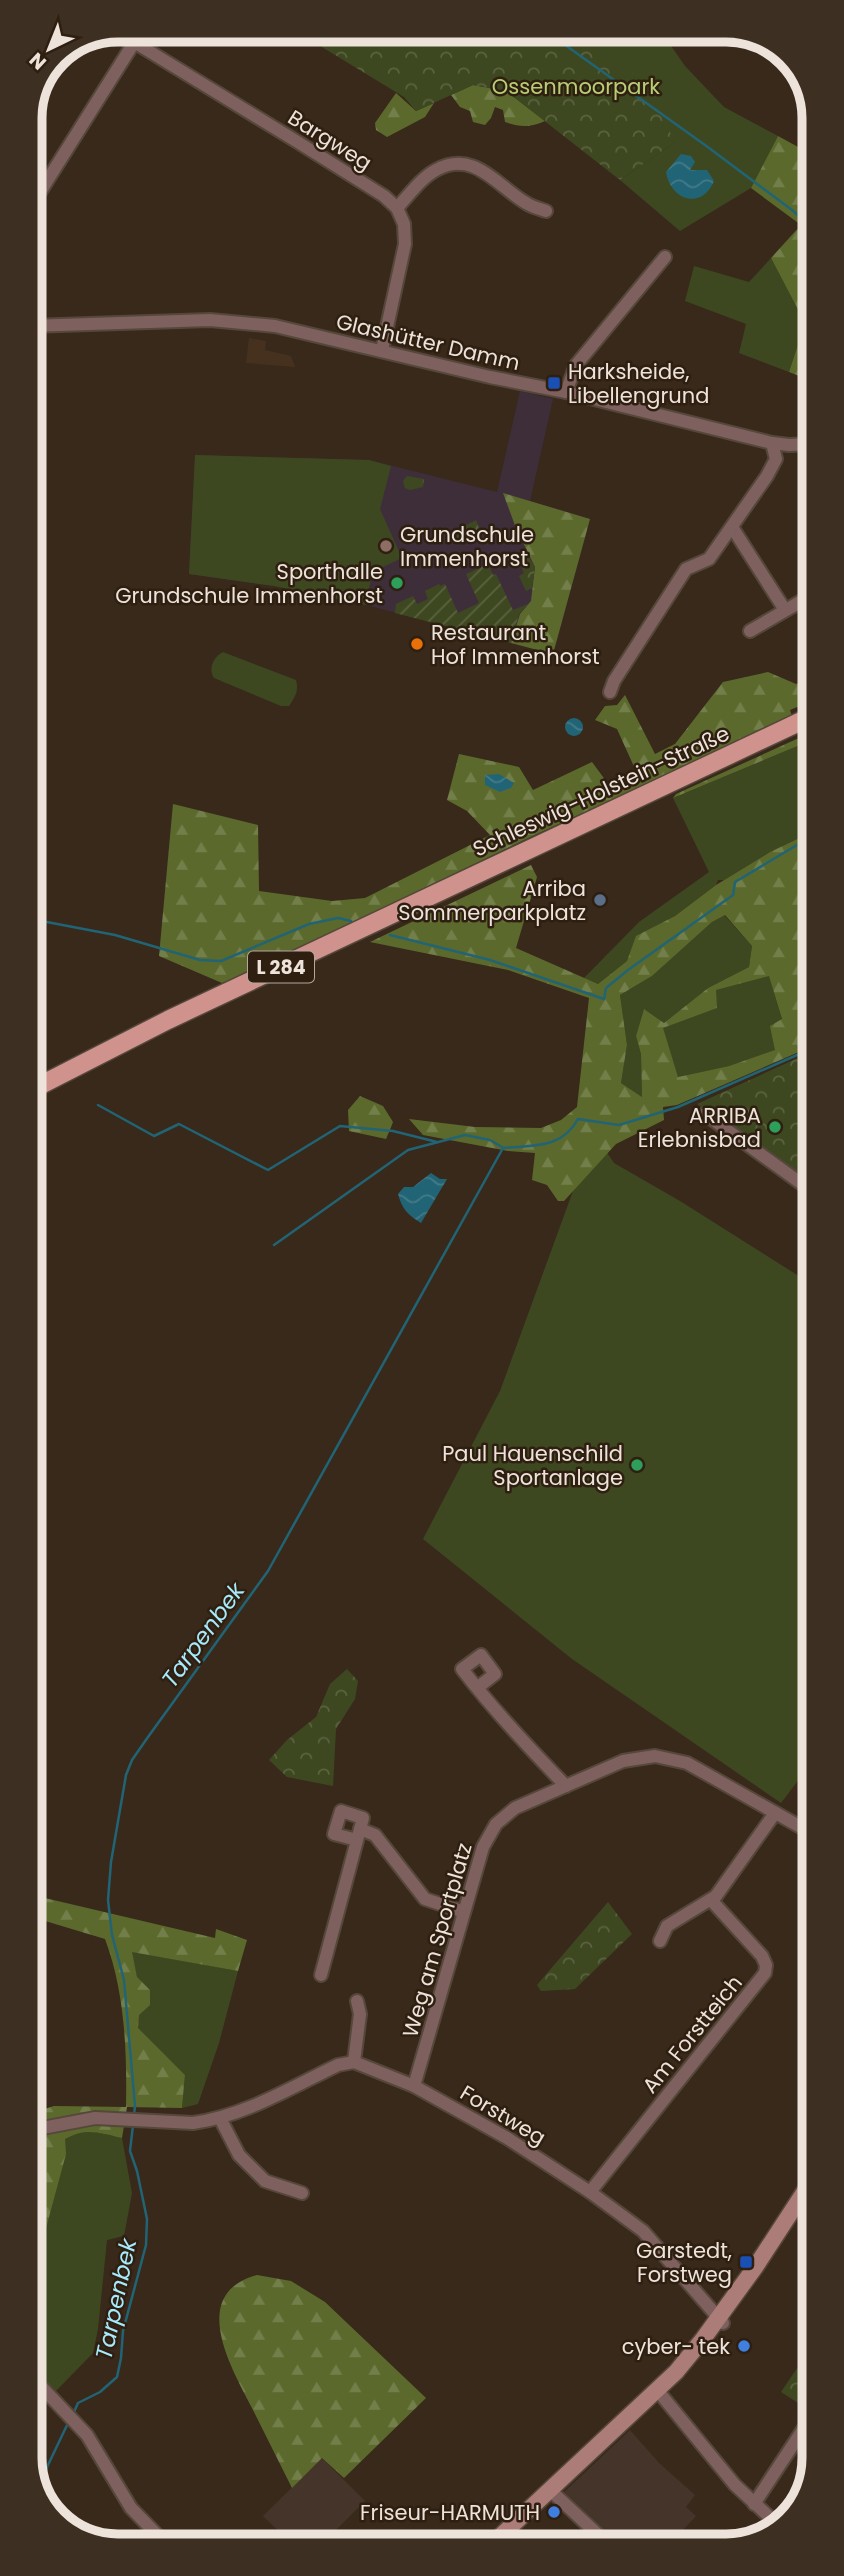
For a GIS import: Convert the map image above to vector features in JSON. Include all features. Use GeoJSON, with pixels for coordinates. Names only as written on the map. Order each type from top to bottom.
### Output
{"type":"FeatureCollection","features":[{"type":"Feature","properties":{"kind":"main road","name":"Schleswig-Holstein-Straße"},"geometry":{"type":"LineString","coordinates":[[42,1084],[168,1020],[802,721]]}},
{"type":"Feature","properties":{"kind":"main road"},"geometry":{"type":"LineString","coordinates":[[503,2534],[657,2391],[720,2321],[802,2195]]}},
{"type":"Feature","properties":{"kind":"street"},"geometry":{"type":"LineString","coordinates":[[42,189],[134,42]]}},
{"type":"Feature","properties":{"kind":"street","name":"Bargweg"},"geometry":{"type":"LineString","coordinates":[[137,42],[384,196],[397,208]]}},
{"type":"Feature","properties":{"kind":"street"},"geometry":{"type":"LineString","coordinates":[[382,350],[405,244],[404,224],[397,208],[435,170],[466,163],[479,167],[527,204],[546,211]]}},
{"type":"Feature","properties":{"kind":"street"},"geometry":{"type":"LineString","coordinates":[[566,392],[576,365],[665,257]]}},
{"type":"Feature","properties":{"kind":"street","name":"Glashütter Damm"},"geometry":{"type":"LineString","coordinates":[[42,326],[210,320],[275,326],[490,377],[566,392],[772,443],[802,444]]}},
{"type":"Feature","properties":{"kind":"street"},"geometry":{"type":"LineString","coordinates":[[610,692],[614,681],[686,569],[709,559],[767,476],[776,459],[772,443]]}},
{"type":"Feature","properties":{"kind":"street"},"geometry":{"type":"LineString","coordinates":[[732,527],[785,610]]}},
{"type":"Feature","properties":{"kind":"street"},"geometry":{"type":"LineString","coordinates":[[750,631],[802,601]]}},
{"type":"Feature","properties":{"kind":"street"},"geometry":{"type":"LineString","coordinates":[[705,1114],[802,1184]]}},
{"type":"Feature","properties":{"kind":"street"},"geometry":{"type":"LineString","coordinates":[[477,1688],[508,1726],[566,1786]]}},
{"type":"Feature","properties":{"kind":"street","name":"Weg am Sportplatz"},"geometry":{"type":"LineString","coordinates":[[414,2086],[485,1843],[496,1824],[519,1806],[628,1759],[660,1756],[691,1765],[802,1828]]}},
{"type":"Feature","properties":{"kind":"street"},"geometry":{"type":"LineString","coordinates":[[660,1941],[667,1926],[712,1900],[775,1813]]}},
{"type":"Feature","properties":{"kind":"street"},"geometry":{"type":"LineString","coordinates":[[321,1975],[358,1835],[375,1835],[425,1899],[464,1912]]}},
{"type":"Feature","properties":{"kind":"street","name":"Am Forstteich"},"geometry":{"type":"LineString","coordinates":[[590,2192],[765,1973],[763,1957],[712,1900]]}},
{"type":"Feature","properties":{"kind":"street"},"geometry":{"type":"LineString","coordinates":[[42,2128],[95,2118],[193,2123],[241,2111],[338,2064],[354,2062],[360,2014],[357,2001]]}},
{"type":"Feature","properties":{"kind":"street","name":"Forstweg"},"geometry":{"type":"LineString","coordinates":[[354,2062],[414,2086],[499,2133],[590,2192],[643,2231],[720,2321]]}},
{"type":"Feature","properties":{"kind":"street"},"geometry":{"type":"LineString","coordinates":[[220,2118],[239,2155],[265,2181],[302,2193]]}},
{"type":"Feature","properties":{"kind":"street"},"geometry":{"type":"LineString","coordinates":[[42,2387],[88,2435],[131,2508],[156,2534]]}},
{"type":"Feature","properties":{"kind":"street"},"geometry":{"type":"LineString","coordinates":[[657,2391],[754,2504],[771,2519]]}},
{"type":"Feature","properties":{"kind":"street"},"geometry":{"type":"LineString","coordinates":[[754,2504],[802,2433]]}},
{"type":"Feature","properties":{"kind":"street"},"geometry":{"type":"LineString","coordinates":[[550,2490],[597,2534]]}},
{"type":"Feature","properties":{"kind":"shaded area"},"geometry":{"type":"Polygon","coordinates":[[[249,338],[266,341],[265,350],[291,356],[295,367],[246,363],[249,338]]]}},
{"type":"Feature","properties":{"kind":"shaded area","name":"Grundschule Immenhorst"},"geometry":{"type":"Polygon","coordinates":[[[520,391],[553,399],[530,501],[590,519],[553,654],[366,605],[274,586],[189,574],[195,455],[369,460],[497,492],[520,391]]]}},
{"type":"Feature","properties":{"kind":"shaded area"},"geometry":{"type":"Polygon","coordinates":[[[630,2430],[659,2463],[695,2495],[686,2507],[696,2516],[679,2534],[603,2534],[561,2495],[630,2430]]]}},
{"type":"Feature","properties":{"kind":"shaded area"},"geometry":{"type":"Polygon","coordinates":[[[322,2458],[365,2501],[332,2534],[282,2534],[263,2516],[322,2458]]]}},
{"type":"Feature","properties":{"kind":"green space","name":"Ossenmoorpark"},"geometry":{"type":"Polygon","coordinates":[[[314,42],[596,42],[656,93],[674,143],[620,180],[506,91],[473,85],[416,111],[404,97],[314,42]]]}},
{"type":"Feature","properties":{"kind":"green space"},"geometry":{"type":"Polygon","coordinates":[[[593,42],[668,42],[685,66],[724,107],[778,136],[751,188],[680,231],[620,180],[674,143],[593,42]]]}},
{"type":"Feature","properties":{"kind":"green space"},"geometry":{"type":"Polygon","coordinates":[[[473,85],[506,91],[545,121],[529,126],[510,124],[505,122],[503,110],[495,107],[485,125],[473,122],[470,111],[460,107],[451,95],[473,85]]]}},
{"type":"Feature","properties":{"kind":"green space"},"geometry":{"type":"Polygon","coordinates":[[[396,93],[416,111],[434,103],[425,117],[387,137],[376,130],[375,123],[396,93]]]}},
{"type":"Feature","properties":{"kind":"green space"},"geometry":{"type":"Polygon","coordinates":[[[778,136],[802,149],[802,317],[771,258],[801,225],[751,188],[778,136]]]}},
{"type":"Feature","properties":{"kind":"green space"},"geometry":{"type":"Polygon","coordinates":[[[771,258],[802,317],[802,332],[789,372],[739,353],[746,324],[685,301],[694,266],[749,282],[771,258]]]}},
{"type":"Feature","properties":{"kind":"green space"},"geometry":{"type":"Polygon","coordinates":[[[802,332],[802,377],[789,372],[802,332]]]}},
{"type":"Feature","properties":{"kind":"green space"},"geometry":{"type":"Polygon","coordinates":[[[195,455],[369,460],[391,466],[380,509],[402,558],[372,572],[366,605],[274,586],[189,574],[195,455]]]}},
{"type":"Feature","properties":{"kind":"green space"},"geometry":{"type":"Polygon","coordinates":[[[407,476],[424,479],[423,487],[410,490],[405,488],[403,481],[407,476]]]}},
{"type":"Feature","properties":{"kind":"green space"},"geometry":{"type":"Polygon","coordinates":[[[503,493],[590,519],[553,654],[511,643],[520,614],[531,601],[535,567],[503,493]]]}},
{"type":"Feature","properties":{"kind":"green space"},"geometry":{"type":"Polygon","coordinates":[[[476,520],[481,533],[459,544],[453,532],[476,520]]]}},
{"type":"Feature","properties":{"kind":"green space"},"geometry":{"type":"Polygon","coordinates":[[[524,550],[535,567],[532,588],[526,591],[519,576],[524,573],[517,558],[524,550]]]}},
{"type":"Feature","properties":{"kind":"green space"},"geometry":{"type":"Polygon","coordinates":[[[488,564],[493,575],[496,574],[513,610],[528,604],[519,614],[511,643],[395,613],[396,604],[413,596],[417,604],[428,599],[425,591],[439,584],[445,584],[458,613],[479,603],[466,574],[488,564]]]}},
{"type":"Feature","properties":{"kind":"green space"},"geometry":{"type":"Polygon","coordinates":[[[223,652],[296,680],[296,694],[289,706],[281,706],[214,678],[212,664],[223,652]]]}},
{"type":"Feature","properties":{"kind":"green space"},"geometry":{"type":"Polygon","coordinates":[[[768,672],[796,684],[802,681],[802,711],[797,707],[790,710],[792,716],[524,840],[243,975],[222,983],[159,956],[173,804],[258,825],[259,891],[332,901],[365,898],[490,835],[467,811],[447,800],[459,754],[519,767],[533,790],[592,762],[609,785],[636,771],[617,729],[595,720],[605,706],[617,705],[625,695],[655,754],[675,744],[723,682],[768,672]]]}},
{"type":"Feature","properties":{"kind":"green space"},"geometry":{"type":"Polygon","coordinates":[[[802,737],[802,744],[673,798],[676,794],[802,737]]]}},
{"type":"Feature","properties":{"kind":"green space"},"geometry":{"type":"Polygon","coordinates":[[[802,744],[802,837],[770,852],[724,880],[718,880],[716,885],[675,916],[637,936],[627,961],[598,984],[584,978],[639,922],[709,872],[673,798],[802,744]]]}},
{"type":"Feature","properties":{"kind":"green space"},"geometry":{"type":"Polygon","coordinates":[[[802,837],[802,1051],[677,1105],[663,1107],[664,1120],[616,1144],[564,1201],[558,1201],[547,1185],[532,1180],[535,1153],[508,1151],[423,1135],[409,1119],[475,1127],[541,1128],[561,1120],[577,1107],[589,998],[508,970],[370,942],[531,865],[537,877],[516,948],[598,984],[627,961],[636,936],[675,916],[716,885],[770,852],[802,837]],[[725,915],[712,922],[652,976],[620,995],[627,1045],[621,1083],[642,1097],[641,1054],[636,1036],[644,1009],[664,1023],[708,988],[749,967],[752,946],[725,915]],[[769,976],[716,990],[717,1008],[663,1028],[678,1077],[729,1066],[775,1050],[770,1026],[782,1019],[769,976]]]}},
{"type":"Feature","properties":{"kind":"green space"},"geometry":{"type":"Polygon","coordinates":[[[724,915],[752,946],[749,967],[708,988],[664,1023],[644,1009],[636,1036],[641,1054],[642,1097],[621,1083],[627,1045],[620,995],[652,976],[712,922],[724,915]]]}},
{"type":"Feature","properties":{"kind":"green space"},"geometry":{"type":"Polygon","coordinates":[[[769,975],[782,1020],[776,1050],[729,1066],[678,1077],[662,1028],[716,1008],[715,990],[769,975]]]}},
{"type":"Feature","properties":{"kind":"green space","name":"ARRIBA Erlebnisbad"},"geometry":{"type":"Polygon","coordinates":[[[802,1056],[802,1180],[697,1104],[802,1056]]]}},
{"type":"Feature","properties":{"kind":"green space"},"geometry":{"type":"Polygon","coordinates":[[[360,1096],[383,1106],[393,1122],[386,1139],[349,1131],[348,1110],[360,1096]]]}},
{"type":"Feature","properties":{"kind":"green space","name":"Paul Hauenschild Sportanlage"},"geometry":{"type":"Polygon","coordinates":[[[598,1139],[614,1163],[802,1278],[802,1775],[781,1803],[572,1659],[423,1539],[500,1391],[581,1169],[598,1139]]]}},
{"type":"Feature","properties":{"kind":"green space"},"geometry":{"type":"Polygon","coordinates":[[[347,1669],[358,1681],[355,1699],[336,1729],[333,1786],[287,1777],[269,1760],[287,1740],[316,1717],[330,1684],[347,1669]]]}},
{"type":"Feature","properties":{"kind":"green space"},"geometry":{"type":"Polygon","coordinates":[[[42,1897],[215,1938],[216,1929],[247,1940],[238,1971],[132,1952],[137,1977],[150,1990],[150,2005],[139,2015],[138,2028],[185,2075],[182,2108],[127,2107],[122,2138],[86,2132],[65,2139],[66,2154],[42,2243],[42,2110],[54,2106],[126,2107],[121,2001],[105,1939],[42,1920],[42,1897]]]}},
{"type":"Feature","properties":{"kind":"green space"},"geometry":{"type":"Polygon","coordinates":[[[608,1902],[632,1934],[575,1989],[541,1991],[537,1985],[608,1902]]]}},
{"type":"Feature","properties":{"kind":"green space"},"geometry":{"type":"Polygon","coordinates":[[[131,1951],[238,1971],[219,2043],[198,2104],[182,2108],[185,2075],[138,2029],[137,1977],[131,1951]]]}},
{"type":"Feature","properties":{"kind":"green space"},"geometry":{"type":"Polygon","coordinates":[[[86,2130],[122,2138],[132,2193],[124,2236],[107,2240],[93,2353],[56,2391],[42,2378],[42,2204],[57,2133],[86,2130]]]}},
{"type":"Feature","properties":{"kind":"green space"},"geometry":{"type":"Polygon","coordinates":[[[257,2275],[291,2281],[325,2302],[426,2398],[344,2478],[322,2458],[292,2488],[235,2374],[221,2334],[219,2315],[224,2298],[236,2285],[257,2275]]]}},
{"type":"Feature","properties":{"kind":"green space"},"geometry":{"type":"Polygon","coordinates":[[[800,2364],[802,2365],[802,2405],[781,2392],[800,2364]]]}},
{"type":"Feature","properties":{"kind":"water"},"geometry":{"type":"Polygon","coordinates":[[[681,154],[691,156],[695,162],[690,170],[707,170],[714,181],[709,190],[695,199],[680,195],[669,182],[666,172],[681,154]]]}},
{"type":"Feature","properties":{"kind":"water"},"geometry":{"type":"Polygon","coordinates":[[[570,718],[578,718],[583,727],[581,734],[570,736],[565,731],[565,723],[570,718]]]}},
{"type":"Feature","properties":{"kind":"water"},"geometry":{"type":"Polygon","coordinates":[[[499,774],[514,783],[511,788],[500,792],[485,785],[485,775],[499,774]]]}},
{"type":"Feature","properties":{"kind":"water"},"geometry":{"type":"Polygon","coordinates":[[[431,1173],[440,1179],[447,1179],[421,1223],[406,1211],[398,1194],[404,1187],[413,1187],[431,1173]]]}},
{"type":"Feature","properties":{"kind":"waterway"},"geometry":{"type":"LineString","coordinates":[[513,42],[525,42]]}},
{"type":"Feature","properties":{"kind":"waterway"},"geometry":{"type":"LineString","coordinates":[[561,42],[802,218]]}},
{"type":"Feature","properties":{"kind":"waterway"},"geometry":{"type":"LineString","coordinates":[[390,935],[490,960],[604,999],[606,988],[628,970],[733,895],[735,882],[802,842]]}},
{"type":"Feature","properties":{"kind":"waterway"},"geometry":{"type":"LineString","coordinates":[[42,921],[115,935],[200,960],[221,961],[309,924],[338,918],[351,921]]}},
{"type":"Feature","properties":{"kind":"waterway","name":"Tarpenbek"},"geometry":{"type":"LineString","coordinates":[[134,2115],[124,1980],[112,1935],[108,1900],[111,1862],[126,1775],[132,1760],[148,1737],[268,1571],[503,1148],[555,1141],[564,1136],[578,1119],[619,1125],[678,1107],[802,1053]]}},
{"type":"Feature","properties":{"kind":"waterway"},"geometry":{"type":"LineString","coordinates":[[98,1105],[154,1136],[179,1124],[268,1170],[340,1126],[393,1131],[437,1142]]}},
{"type":"Feature","properties":{"kind":"waterway"},"geometry":{"type":"LineString","coordinates":[[274,1245],[408,1150],[465,1135],[490,1140],[502,1147]]}},
{"type":"Feature","properties":{"kind":"waterway","name":"Tarpenbek"},"geometry":{"type":"LineString","coordinates":[[74,2412],[78,2403],[100,2392],[117,2377],[123,2331],[146,2245],[147,2219],[130,2151],[133,2125]]}},
{"type":"Feature","properties":{"kind":"waterway","name":"Tarpenbek"},"geometry":{"type":"LineString","coordinates":[[44,2473],[69,2421]]}},
{"type":"Feature","properties":{"kind":"place","name":"Harksheide, Libellengrund"},"geometry":{"type":"Point","coordinates":[554,383]}},
{"type":"Feature","properties":{"kind":"place","name":"Grundschule Immenhorst"},"geometry":{"type":"Point","coordinates":[386,546]}},
{"type":"Feature","properties":{"kind":"place","name":"Sporthalle Grundschule Immenhorst"},"geometry":{"type":"Point","coordinates":[397,583]}},
{"type":"Feature","properties":{"kind":"place","name":"Restaurant Hof Immenhorst"},"geometry":{"type":"Point","coordinates":[417,644]}},
{"type":"Feature","properties":{"kind":"place","name":"Arriba Sommerparkplatz"},"geometry":{"type":"Point","coordinates":[600,900]}},
{"type":"Feature","properties":{"kind":"place","name":"ARRIBA Erlebnisbad"},"geometry":{"type":"Point","coordinates":[775,1127]}},
{"type":"Feature","properties":{"kind":"place","name":"Paul Hauenschild Sportanlage"},"geometry":{"type":"Point","coordinates":[637,1465]}},
{"type":"Feature","properties":{"kind":"place","name":"Garstedt, Forstweg"},"geometry":{"type":"Point","coordinates":[746,2262]}},
{"type":"Feature","properties":{"kind":"place","name":"cyber- tek"},"geometry":{"type":"Point","coordinates":[744,2346]}},
{"type":"Feature","properties":{"kind":"place","name":"Friseur-HARMUTH"},"geometry":{"type":"Point","coordinates":[554,2512]}}]}
